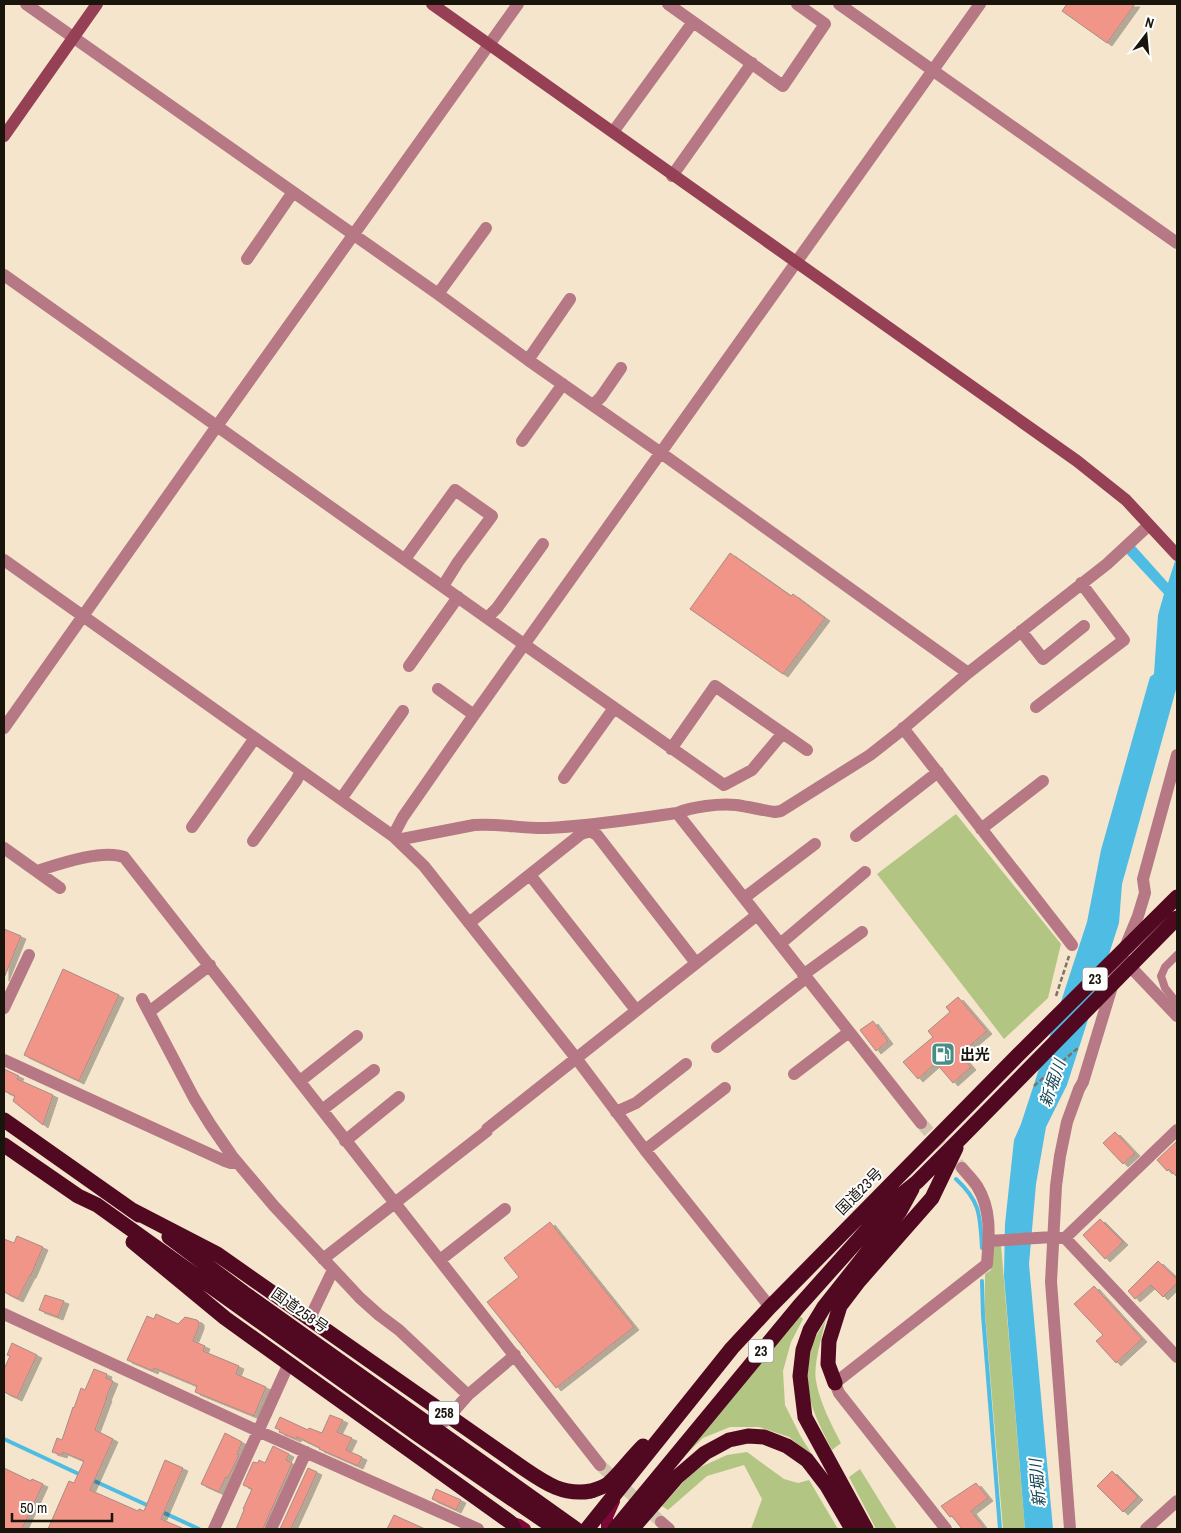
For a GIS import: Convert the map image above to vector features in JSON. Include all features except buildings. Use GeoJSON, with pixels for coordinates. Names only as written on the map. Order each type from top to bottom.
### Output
{"type":"FeatureCollection","features":[{"type":"Feature","properties":{"kind":"highway","name":"国道23号"},"geometry":{"type":"LineString","coordinates":[[587,1529],[732,1348],[770,1307],[1018,1055],[1175,900]]}},
{"type":"Feature","properties":{"kind":"highway","name":"国道23号"},"geometry":{"type":"LineString","coordinates":[[615,1529],[799,1306],[892,1202],[917,1182],[1177,918]]}},
{"type":"Feature","properties":{"kind":"highway","name":"国道258号"},"geometry":{"type":"LineString","coordinates":[[4,1120],[132,1210],[554,1523]]}},
{"type":"Feature","properties":{"kind":"highway"},"geometry":{"type":"LineString","coordinates":[[835,1383],[828,1364],[829,1341],[840,1306],[859,1281],[932,1198],[961,1138]]}},
{"type":"Feature","properties":{"kind":"highway","name":"国道258号"},"geometry":{"type":"LineString","coordinates":[[4,1144],[78,1196],[97,1205],[417,1434],[554,1523],[576,1529]]}},
{"type":"Feature","properties":{"kind":"highway"},"geometry":{"type":"LineString","coordinates":[[866,1529],[806,1417],[800,1376],[803,1350],[810,1330],[824,1307],[900,1211],[917,1182]]}},
{"type":"Feature","properties":{"kind":"highway","name":"258"},"geometry":{"type":"LineString","coordinates":[[78,1196],[93,1211],[225,1318],[422,1452],[512,1526]]}},
{"type":"Feature","properties":{"kind":"highway","name":"258"},"geometry":{"type":"LineString","coordinates":[[132,1210],[217,1254],[310,1318],[447,1418],[542,1481],[559,1489],[574,1493],[598,1489],[608,1484],[732,1348]]}},
{"type":"Feature","properties":{"kind":"highway"},"geometry":{"type":"LineString","coordinates":[[632,1529],[677,1477],[705,1453],[729,1440],[748,1436],[764,1438],[787,1446],[807,1460],[827,1486],[852,1529]]}},
{"type":"Feature","properties":{"kind":"main road"},"geometry":{"type":"LineString","coordinates":[[607,1529],[607,1517],[617,1493]]}},
{"type":"Feature","properties":{"kind":"main road"},"geometry":{"type":"LineString","coordinates":[[512,1526],[518,1525],[525,1529]]}},
{"type":"Feature","properties":{"kind":"street"},"geometry":{"type":"LineString","coordinates":[[26,4],[662,453],[968,673]]}},
{"type":"Feature","properties":{"kind":"street"},"geometry":{"type":"LineString","coordinates":[[4,136],[97,4]]}},
{"type":"Feature","properties":{"kind":"street"},"geometry":{"type":"LineString","coordinates":[[432,4],[1077,462],[1126,500],[1175,553]]}},
{"type":"Feature","properties":{"kind":"street"},"geometry":{"type":"LineString","coordinates":[[4,728],[216,426],[518,4]]}},
{"type":"Feature","properties":{"kind":"street"},"geometry":{"type":"LineString","coordinates":[[668,4],[783,86],[825,24],[797,4]]}},
{"type":"Feature","properties":{"kind":"street"},"geometry":{"type":"LineString","coordinates":[[839,4],[1177,243]]}},
{"type":"Feature","properties":{"kind":"street"},"geometry":{"type":"LineString","coordinates":[[395,838],[403,817],[474,715],[980,4]]}},
{"type":"Feature","properties":{"kind":"street"},"geometry":{"type":"LineString","coordinates":[[614,132],[693,22]]}},
{"type":"Feature","properties":{"kind":"street"},"geometry":{"type":"LineString","coordinates":[[672,176],[752,63]]}},
{"type":"Feature","properties":{"kind":"street"},"geometry":{"type":"LineString","coordinates":[[246,259],[293,192]]}},
{"type":"Feature","properties":{"kind":"street"},"geometry":{"type":"LineString","coordinates":[[438,294],[486,228]]}},
{"type":"Feature","properties":{"kind":"street"},"geometry":{"type":"LineString","coordinates":[[4,275],[724,785]]}},
{"type":"Feature","properties":{"kind":"street"},"geometry":{"type":"LineString","coordinates":[[528,360],[570,299]]}},
{"type":"Feature","properties":{"kind":"street"},"geometry":{"type":"LineString","coordinates":[[593,405],[601,397],[621,368]]}},
{"type":"Feature","properties":{"kind":"street"},"geometry":{"type":"LineString","coordinates":[[522,441],[563,384]]}},
{"type":"Feature","properties":{"kind":"street"},"geometry":{"type":"LineString","coordinates":[[405,559],[455,490],[492,516],[443,586]]}},
{"type":"Feature","properties":{"kind":"street"},"geometry":{"type":"LineString","coordinates":[[395,838],[480,824],[536,828],[589,828],[724,804],[734,804],[775,812],[781,811],[870,755],[1020,631],[1107,564],[1149,525]]}},
{"type":"Feature","properties":{"kind":"street"},"geometry":{"type":"LineString","coordinates":[[488,618],[543,544]]}},
{"type":"Feature","properties":{"kind":"street"},"geometry":{"type":"LineString","coordinates":[[4,560],[395,838],[424,866],[770,1307]]}},
{"type":"Feature","properties":{"kind":"street"},"geometry":{"type":"LineString","coordinates":[[1036,707],[1124,640],[1081,584]]}},
{"type":"Feature","properties":{"kind":"street"},"geometry":{"type":"LineString","coordinates":[[409,666],[458,597]]}},
{"type":"Feature","properties":{"kind":"street"},"geometry":{"type":"LineString","coordinates":[[1020,631],[1043,659],[1084,626]]}},
{"type":"Feature","properties":{"kind":"street"},"geometry":{"type":"LineString","coordinates":[[672,748],[715,686],[806,750]]}},
{"type":"Feature","properties":{"kind":"street"},"geometry":{"type":"LineString","coordinates":[[438,690],[474,715]]}},
{"type":"Feature","properties":{"kind":"street"},"geometry":{"type":"LineString","coordinates":[[564,778],[614,708]]}},
{"type":"Feature","properties":{"kind":"street"},"geometry":{"type":"LineString","coordinates":[[341,799],[403,711]]}},
{"type":"Feature","properties":{"kind":"street"},"geometry":{"type":"LineString","coordinates":[[903,728],[1072,946]]}},
{"type":"Feature","properties":{"kind":"street"},"geometry":{"type":"LineString","coordinates":[[724,785],[752,770],[782,734]]}},
{"type":"Feature","properties":{"kind":"street"},"geometry":{"type":"LineString","coordinates":[[192,827],[255,738]]}},
{"type":"Feature","properties":{"kind":"street"},"geometry":{"type":"LineString","coordinates":[[1070,1529],[1051,1282],[1056,1186],[1067,1122],[1083,1082],[1121,958],[1145,893],[1143,879],[1177,755]]}},
{"type":"Feature","properties":{"kind":"street"},"geometry":{"type":"LineString","coordinates":[[253,841],[296,781],[301,771]]}},
{"type":"Feature","properties":{"kind":"street"},"geometry":{"type":"LineString","coordinates":[[856,836],[938,772]]}},
{"type":"Feature","properties":{"kind":"street"},"geometry":{"type":"LineString","coordinates":[[981,829],[1043,781]]}},
{"type":"Feature","properties":{"kind":"street"},"geometry":{"type":"LineString","coordinates":[[724,785],[724,804]]}},
{"type":"Feature","properties":{"kind":"street"},"geometry":{"type":"LineString","coordinates":[[677,813],[920,1123]]}},
{"type":"Feature","properties":{"kind":"street"},"geometry":{"type":"LineString","coordinates":[[469,923],[589,828]]}},
{"type":"Feature","properties":{"kind":"street"},"geometry":{"type":"LineString","coordinates":[[589,828],[696,963]]}},
{"type":"Feature","properties":{"kind":"street"},"geometry":{"type":"LineString","coordinates":[[744,898],[814,844]]}},
{"type":"Feature","properties":{"kind":"street"},"geometry":{"type":"LineString","coordinates":[[4,848],[60,888]]}},
{"type":"Feature","properties":{"kind":"street"},"geometry":{"type":"LineString","coordinates":[[37,871],[76,859],[111,855],[124,857],[600,1465]]}},
{"type":"Feature","properties":{"kind":"street"},"geometry":{"type":"LineString","coordinates":[[780,944],[865,872]]}},
{"type":"Feature","properties":{"kind":"street"},"geometry":{"type":"LineString","coordinates":[[530,875],[636,1010]]}},
{"type":"Feature","properties":{"kind":"street"},"geometry":{"type":"LineString","coordinates":[[323,1259],[487,1131],[487,1128],[757,915]]}},
{"type":"Feature","properties":{"kind":"street"},"geometry":{"type":"LineString","coordinates":[[717,1047],[862,932]]}},
{"type":"Feature","properties":{"kind":"street"},"geometry":{"type":"LineString","coordinates":[[4,1008],[29,955]]}},
{"type":"Feature","properties":{"kind":"street"},"geometry":{"type":"LineString","coordinates":[[1121,958],[1176,1008]]}},
{"type":"Feature","properties":{"kind":"street"},"geometry":{"type":"LineString","coordinates":[[149,1012],[210,965]]}},
{"type":"Feature","properties":{"kind":"street"},"geometry":{"type":"LineString","coordinates":[[142,999],[198,1104],[238,1163],[274,1206],[366,1304],[399,1330],[468,1395]]}},
{"type":"Feature","properties":{"kind":"street"},"geometry":{"type":"LineString","coordinates":[[794,1074],[849,1032]]}},
{"type":"Feature","properties":{"kind":"street"},"geometry":{"type":"LineString","coordinates":[[300,1081],[357,1036]]}},
{"type":"Feature","properties":{"kind":"street"},"geometry":{"type":"LineString","coordinates":[[4,1060],[225,1161],[238,1163]]}},
{"type":"Feature","properties":{"kind":"street"},"geometry":{"type":"LineString","coordinates":[[616,1112],[636,1102],[686,1064]]}},
{"type":"Feature","properties":{"kind":"street"},"geometry":{"type":"LineString","coordinates":[[322,1110],[374,1070]]}},
{"type":"Feature","properties":{"kind":"street"},"geometry":{"type":"LineString","coordinates":[[645,1150],[725,1088]]}},
{"type":"Feature","properties":{"kind":"street"},"geometry":{"type":"LineString","coordinates":[[345,1141],[399,1097]]}},
{"type":"Feature","properties":{"kind":"street"},"geometry":{"type":"LineString","coordinates":[[993,1241],[1054,1238],[1177,1130]]}},
{"type":"Feature","properties":{"kind":"street"},"geometry":{"type":"LineString","coordinates":[[946,1529],[839,1393],[835,1383],[987,1264],[993,1241],[986,1204],[977,1186],[962,1168]]}},
{"type":"Feature","properties":{"kind":"street"},"geometry":{"type":"LineString","coordinates":[[440,1260],[505,1209]]}},
{"type":"Feature","properties":{"kind":"street"},"geometry":{"type":"LineString","coordinates":[[1054,1238],[1177,1357]]}},
{"type":"Feature","properties":{"kind":"street"},"geometry":{"type":"LineString","coordinates":[[310,1318],[333,1270]]}},
{"type":"Feature","properties":{"kind":"street"},"geometry":{"type":"LineString","coordinates":[[4,1314],[258,1431],[478,1529]]}},
{"type":"Feature","properties":{"kind":"street"},"geometry":{"type":"LineString","coordinates":[[447,1418],[468,1395],[515,1355]]}},
{"type":"Feature","properties":{"kind":"street"},"geometry":{"type":"LineString","coordinates":[[214,1529],[289,1363]]}},
{"type":"Feature","properties":{"kind":"street"},"geometry":{"type":"LineString","coordinates":[[271,1529],[306,1452]]}},
{"type":"Feature","properties":{"kind":"street"},"geometry":{"type":"LineString","coordinates":[[1146,1529],[1177,1501]]}},
{"type":"Feature","properties":{"kind":"lane"},"geometry":{"type":"LineString","coordinates":[[1176,1008],[1161,976],[1165,967],[1177,955]]}},
{"type":"Feature","properties":{"kind":"path"},"geometry":{"type":"LineString","coordinates":[[1054,1002],[1072,946]]}},
{"type":"Feature","properties":{"kind":"path"},"geometry":{"type":"LineString","coordinates":[[1032,1087],[1098,1032]]}},
{"type":"Feature","properties":{"kind":"green space"},"geometry":{"type":"Polygon","coordinates":[[[956,814],[1061,944],[1048,998],[1004,1039],[877,874],[956,814]]]}},
{"type":"Feature","properties":{"kind":"green space"},"geometry":{"type":"Polygon","coordinates":[[[1001,1245],[1025,1529],[1003,1529],[985,1313],[985,1274],[991,1270],[993,1246],[1001,1245]]]}},
{"type":"Feature","properties":{"kind":"green space"},"geometry":{"type":"Polygon","coordinates":[[[798,1314],[803,1319],[791,1342],[783,1371],[785,1405],[813,1456],[789,1437],[759,1427],[730,1427],[703,1438],[677,1463],[798,1314]]]}},
{"type":"Feature","properties":{"kind":"green space"},"geometry":{"type":"Polygon","coordinates":[[[826,1319],[818,1350],[815,1374],[823,1405],[841,1443],[832,1450],[814,1411],[807,1385],[808,1357],[814,1340],[826,1319]]]}},
{"type":"Feature","properties":{"kind":"green space"},"geometry":{"type":"Polygon","coordinates":[[[747,1452],[784,1479],[798,1483],[809,1480],[838,1529],[751,1529],[762,1499],[744,1465],[707,1476],[668,1510],[662,1506],[694,1470],[727,1455],[747,1452]]]}},
{"type":"Feature","properties":{"kind":"green space"},"geometry":{"type":"Polygon","coordinates":[[[860,1469],[897,1529],[876,1529],[849,1477],[860,1469]]]}},
{"type":"Feature","properties":{"kind":"water","name":"新堀川"},"geometry":{"type":"Polygon","coordinates":[[[1134,545],[1168,583],[1177,555],[1177,686],[1122,884],[1119,923],[1067,1085],[1046,1127],[1036,1184],[1029,1264],[1053,1529],[1025,1529],[1004,1276],[1005,1224],[1014,1140],[1021,1124],[1087,922],[1101,850],[1150,677],[1154,674],[1158,615],[1164,594],[1126,553],[1134,545]]]}},
{"type":"Feature","properties":{"kind":"waterway"},"geometry":{"type":"LineString","coordinates":[[956,1179],[970,1195],[978,1210],[982,1248]]}},
{"type":"Feature","properties":{"kind":"waterway"},"geometry":{"type":"LineString","coordinates":[[982,1281],[1000,1529]]}},
{"type":"Feature","properties":{"kind":"waterway"},"geometry":{"type":"LineString","coordinates":[[4,1439],[81,1475]]}},
{"type":"Feature","properties":{"kind":"waterway"},"geometry":{"type":"LineString","coordinates":[[90,1479],[149,1506]]}},
{"type":"Feature","properties":{"kind":"waterway"},"geometry":{"type":"LineString","coordinates":[[160,1511],[199,1529]]}},
{"type":"Feature","properties":{"kind":"tunnel"},"geometry":{"type":"LineString","coordinates":[[921,1123],[962,1168]]}},
{"type":"Feature","properties":{"kind":"tunnel"},"geometry":{"type":"LineString","coordinates":[[600,1465],[661,1522]]}},
{"type":"Feature","properties":{"kind":"place","name":"出光"},"geometry":{"type":"Point","coordinates":[943,1054]}}]}
